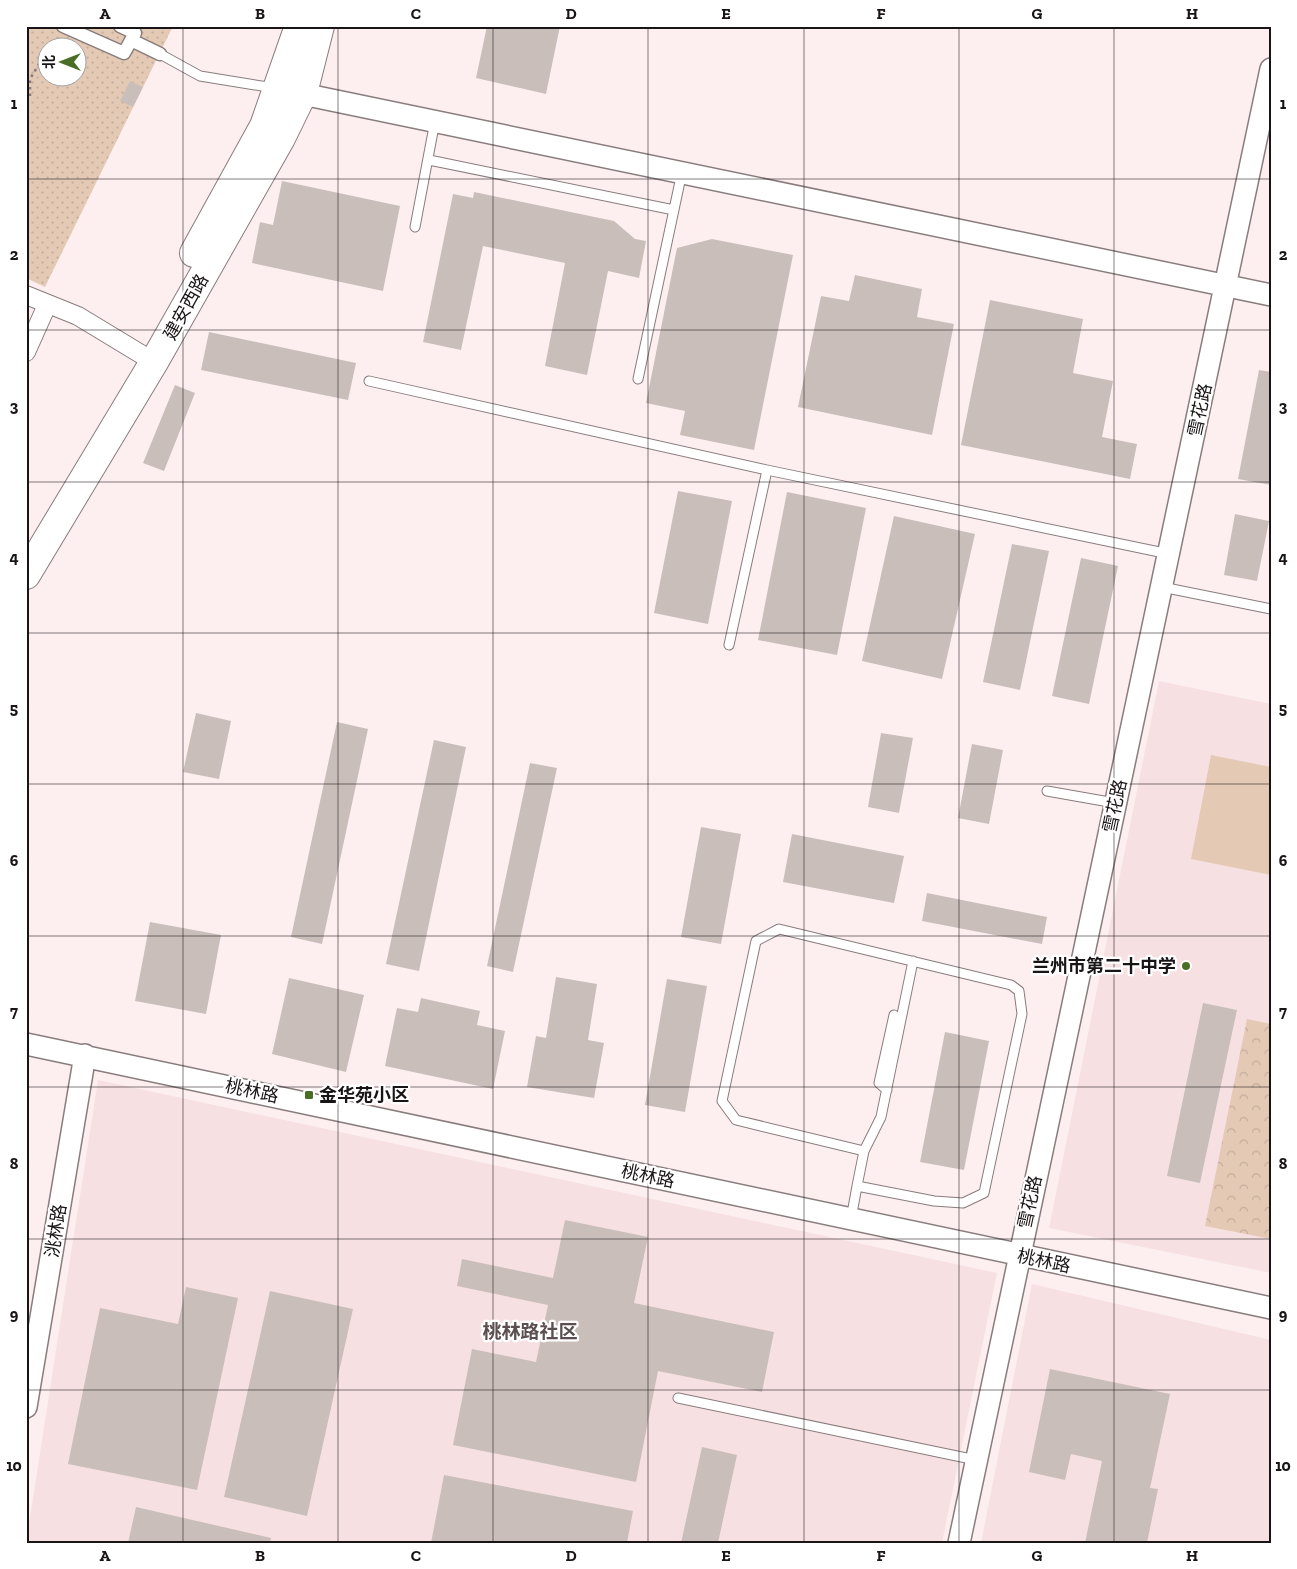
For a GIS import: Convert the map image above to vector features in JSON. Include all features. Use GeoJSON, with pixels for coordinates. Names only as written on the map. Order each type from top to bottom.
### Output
{"type":"FeatureCollection","features":[{"type":"Feature","properties":{"kind":"main road","name":"建安西路"},"geometry":{"type":"LineString","coordinates":[[291,91],[299,26]]}},
{"type":"Feature","properties":{"kind":"main road","name":"建安西路"},"geometry":{"type":"LineString","coordinates":[[26,575],[147,357],[264,126],[291,91],[320,26]]}},
{"type":"Feature","properties":{"kind":"main road","name":"建安西路"},"geometry":{"type":"LineString","coordinates":[[26,541],[147,357]]}},
{"type":"Feature","properties":{"kind":"street"},"geometry":{"type":"LineString","coordinates":[[63,26],[124,54],[135,33],[120,26]]}},
{"type":"Feature","properties":{"kind":"street"},"geometry":{"type":"LineString","coordinates":[[131,40],[160,54]]}},
{"type":"Feature","properties":{"kind":"street","name":"雪花路"},"geometry":{"type":"LineString","coordinates":[[959,1543],[1271,69]]}},
{"type":"Feature","properties":{"kind":"street"},"geometry":{"type":"LineString","coordinates":[[291,91],[1271,295]]}},
{"type":"Feature","properties":{"kind":"street"},"geometry":{"type":"LineString","coordinates":[[26,295],[78,316],[147,357]]}},
{"type":"Feature","properties":{"kind":"street"},"geometry":{"type":"LineString","coordinates":[[26,352],[47,305]]}},
{"type":"Feature","properties":{"kind":"street","name":"桃林路"},"geometry":{"type":"LineString","coordinates":[[26,1044],[1271,1308]]}},
{"type":"Feature","properties":{"kind":"street","name":"洮林路"},"geometry":{"type":"LineString","coordinates":[[26,1407],[85,1055]]}},
{"type":"Feature","properties":{"kind":"lane"},"geometry":{"type":"LineString","coordinates":[[160,54],[200,76],[291,91]]}},
{"type":"Feature","properties":{"kind":"lane"},"geometry":{"type":"LineString","coordinates":[[415,227],[435,121]]}},
{"type":"Feature","properties":{"kind":"lane"},"geometry":{"type":"LineString","coordinates":[[428,160],[674,210]]}},
{"type":"Feature","properties":{"kind":"lane"},"geometry":{"type":"LineString","coordinates":[[638,379],[682,172]]}},
{"type":"Feature","properties":{"kind":"lane"},"geometry":{"type":"LineString","coordinates":[[369,381],[767,470],[1169,554]]}},
{"type":"Feature","properties":{"kind":"lane"},"geometry":{"type":"LineString","coordinates":[[729,645],[767,470]]}},
{"type":"Feature","properties":{"kind":"lane"},"geometry":{"type":"LineString","coordinates":[[1162,586],[1271,609]]}},
{"type":"Feature","properties":{"kind":"lane"},"geometry":{"type":"LineString","coordinates":[[1047,791],[1116,804]]}},
{"type":"Feature","properties":{"kind":"lane"},"geometry":{"type":"LineString","coordinates":[[857,1186],[934,1201],[963,1203],[984,1193],[1022,1014],[1019,991],[1011,985],[779,929],[756,941],[722,1101],[736,1120],[864,1152]]}},
{"type":"Feature","properties":{"kind":"lane"},"geometry":{"type":"LineString","coordinates":[[851,1220],[864,1152],[881,1117],[913,962]]}},
{"type":"Feature","properties":{"kind":"lane"},"geometry":{"type":"LineString","coordinates":[[887,1090],[878,1082],[894,1016]]}},
{"type":"Feature","properties":{"kind":"lane"},"geometry":{"type":"LineString","coordinates":[[678,1398],[976,1460]]}},
{"type":"Feature","properties":{"kind":"path"},"geometry":{"type":"LineString","coordinates":[[30,96],[30,79],[38,66]]}},
{"type":"Feature","properties":{"kind":"shaded area","name":"兰州市第二十中学"},"geometry":{"type":"Polygon","coordinates":[[[1159,681],[1271,704],[1271,1273],[1049,1228],[1159,681]]]}},
{"type":"Feature","properties":{"kind":"shaded area"},"geometry":{"type":"Polygon","coordinates":[[[98,1080],[997,1273],[942,1543],[26,1543],[98,1080]]]}},
{"type":"Feature","properties":{"kind":"shaded area"},"geometry":{"type":"Polygon","coordinates":[[[1032,1284],[1271,1340],[1271,1543],[981,1543],[1032,1284]]]}},
{"type":"Feature","properties":{"kind":"green space"},"geometry":{"type":"Polygon","coordinates":[[[26,26],[173,26],[45,287],[26,278],[26,26]]]}},
{"type":"Feature","properties":{"kind":"green space"},"geometry":{"type":"Polygon","coordinates":[[[1211,755],[1271,767],[1271,875],[1191,859],[1211,755]]]}},
{"type":"Feature","properties":{"kind":"green space"},"geometry":{"type":"Polygon","coordinates":[[[1247,1019],[1271,1024],[1271,1239],[1205,1226],[1247,1019]]]}},
{"type":"Feature","properties":{"kind":"building"},"geometry":{"type":"Polygon","coordinates":[[[487,26],[560,26],[546,94],[476,78],[487,26]]]}},
{"type":"Feature","properties":{"kind":"building"},"geometry":{"type":"Polygon","coordinates":[[[130,81],[143,87],[133,107],[120,101],[130,81]]]}},
{"type":"Feature","properties":{"kind":"building"},"geometry":{"type":"Polygon","coordinates":[[[282,181],[400,206],[383,291],[252,263],[260,222],[273,225],[282,181]]]}},
{"type":"Feature","properties":{"kind":"building"},"geometry":{"type":"Polygon","coordinates":[[[474,192],[614,221],[635,239],[646,241],[639,278],[608,271],[587,375],[545,366],[565,263],[483,246],[461,350],[423,342],[453,194],[473,198],[474,192]]]}},
{"type":"Feature","properties":{"kind":"building"},"geometry":{"type":"Polygon","coordinates":[[[712,239],[793,255],[754,450],[680,435],[685,411],[646,403],[677,248],[712,239]]]}},
{"type":"Feature","properties":{"kind":"building"},"geometry":{"type":"Polygon","coordinates":[[[855,275],[922,289],[917,317],[954,324],[932,435],[798,407],[821,296],[849,301],[855,275]]]}},
{"type":"Feature","properties":{"kind":"building"},"geometry":{"type":"Polygon","coordinates":[[[990,300],[1083,319],[1073,373],[1113,381],[1102,437],[1137,444],[1130,479],[961,445],[990,300]]]}},
{"type":"Feature","properties":{"kind":"building"},"geometry":{"type":"Polygon","coordinates":[[[209,332],[356,363],[348,400],[201,370],[209,332]]]}},
{"type":"Feature","properties":{"kind":"building"},"geometry":{"type":"Polygon","coordinates":[[[1259,370],[1271,372],[1271,485],[1238,479],[1259,370]]]}},
{"type":"Feature","properties":{"kind":"building"},"geometry":{"type":"Polygon","coordinates":[[[175,385],[195,393],[164,471],[143,463],[175,385]]]}},
{"type":"Feature","properties":{"kind":"building"},"geometry":{"type":"Polygon","coordinates":[[[678,491],[732,501],[708,624],[654,613],[678,491]]]}},
{"type":"Feature","properties":{"kind":"building"},"geometry":{"type":"Polygon","coordinates":[[[787,492],[866,508],[837,655],[758,640],[787,492]]]}},
{"type":"Feature","properties":{"kind":"building"},"geometry":{"type":"Polygon","coordinates":[[[1235,514],[1269,521],[1257,581],[1224,575],[1235,514]]]}},
{"type":"Feature","properties":{"kind":"building"},"geometry":{"type":"Polygon","coordinates":[[[894,516],[975,534],[942,679],[862,661],[894,516]]]}},
{"type":"Feature","properties":{"kind":"building"},"geometry":{"type":"Polygon","coordinates":[[[1012,544],[1049,551],[1020,690],[983,682],[1012,544]]]}},
{"type":"Feature","properties":{"kind":"building"},"geometry":{"type":"Polygon","coordinates":[[[1081,558],[1118,566],[1089,704],[1052,696],[1081,558]]]}},
{"type":"Feature","properties":{"kind":"building"},"geometry":{"type":"Polygon","coordinates":[[[196,713],[231,721],[219,779],[183,772],[196,713]]]}},
{"type":"Feature","properties":{"kind":"building"},"geometry":{"type":"Polygon","coordinates":[[[337,722],[368,729],[322,944],[291,937],[337,722]]]}},
{"type":"Feature","properties":{"kind":"building"},"geometry":{"type":"Polygon","coordinates":[[[881,733],[913,738],[899,813],[868,807],[881,733]]]}},
{"type":"Feature","properties":{"kind":"building"},"geometry":{"type":"Polygon","coordinates":[[[434,740],[466,747],[419,971],[386,964],[434,740]]]}},
{"type":"Feature","properties":{"kind":"building"},"geometry":{"type":"Polygon","coordinates":[[[972,744],[1003,750],[989,824],[958,818],[972,744]]]}},
{"type":"Feature","properties":{"kind":"building"},"geometry":{"type":"Polygon","coordinates":[[[530,763],[557,768],[513,972],[487,966],[530,763]]]}},
{"type":"Feature","properties":{"kind":"building"},"geometry":{"type":"Polygon","coordinates":[[[701,827],[741,834],[721,944],[681,937],[701,827]]]}},
{"type":"Feature","properties":{"kind":"building"},"geometry":{"type":"Polygon","coordinates":[[[792,834],[904,856],[894,903],[783,882],[792,834]]]}},
{"type":"Feature","properties":{"kind":"building"},"geometry":{"type":"Polygon","coordinates":[[[927,893],[1047,917],[1042,944],[922,921],[927,893]]]}},
{"type":"Feature","properties":{"kind":"building"},"geometry":{"type":"Polygon","coordinates":[[[150,922],[221,935],[206,1014],[135,1001],[150,922]]]}},
{"type":"Feature","properties":{"kind":"building"},"geometry":{"type":"Polygon","coordinates":[[[556,977],[597,984],[588,1040],[604,1043],[594,1098],[527,1087],[536,1036],[546,1038],[556,977]]]}},
{"type":"Feature","properties":{"kind":"building"},"geometry":{"type":"Polygon","coordinates":[[[289,978],[364,995],[346,1072],[272,1054],[289,978]]]}},
{"type":"Feature","properties":{"kind":"building"},"geometry":{"type":"Polygon","coordinates":[[[667,979],[707,986],[685,1112],[645,1105],[667,979]]]}},
{"type":"Feature","properties":{"kind":"building"},"geometry":{"type":"Polygon","coordinates":[[[421,998],[480,1011],[477,1025],[505,1031],[493,1089],[385,1066],[397,1008],[418,1012],[421,998]]]}},
{"type":"Feature","properties":{"kind":"building"},"geometry":{"type":"Polygon","coordinates":[[[1203,1003],[1237,1010],[1200,1183],[1167,1176],[1203,1003]]]}},
{"type":"Feature","properties":{"kind":"building"},"geometry":{"type":"Polygon","coordinates":[[[945,1032],[989,1041],[964,1170],[920,1162],[945,1032]]]}},
{"type":"Feature","properties":{"kind":"building"},"geometry":{"type":"Polygon","coordinates":[[[565,1220],[648,1237],[634,1303],[774,1332],[762,1392],[658,1371],[636,1482],[453,1445],[472,1349],[536,1362],[548,1305],[457,1286],[462,1259],[553,1278],[565,1220]]]}},
{"type":"Feature","properties":{"kind":"building"},"geometry":{"type":"Polygon","coordinates":[[[186,1287],[238,1298],[197,1490],[68,1464],[100,1308],[178,1324],[186,1287]]]}},
{"type":"Feature","properties":{"kind":"building"},"geometry":{"type":"Polygon","coordinates":[[[270,1291],[353,1309],[307,1516],[224,1497],[270,1291]]]}},
{"type":"Feature","properties":{"kind":"building"},"geometry":{"type":"Polygon","coordinates":[[[1050,1369],[1170,1394],[1150,1488],[1158,1489],[1147,1543],[1085,1543],[1102,1461],[1071,1454],[1065,1480],[1029,1472],[1050,1369]]]}},
{"type":"Feature","properties":{"kind":"building"},"geometry":{"type":"Polygon","coordinates":[[[702,1447],[737,1455],[718,1543],[681,1543],[702,1447]]]}},
{"type":"Feature","properties":{"kind":"building"},"geometry":{"type":"Polygon","coordinates":[[[444,1475],[633,1511],[627,1543],[431,1543],[444,1475]]]}},
{"type":"Feature","properties":{"kind":"building"},"geometry":{"type":"Polygon","coordinates":[[[136,1507],[271,1538],[270,1543],[128,1543],[136,1507]]]}},
{"type":"Feature","properties":{"kind":"place","name":"兰州市第二十中学"},"geometry":{"type":"Point","coordinates":[1186,966]}},
{"type":"Feature","properties":{"kind":"place","name":"金华苑小区"},"geometry":{"type":"Point","coordinates":[309,1095]}},
{"type":"Feature","properties":{"kind":"district","name":"桃林路社区"},"geometry":{"type":"Point","coordinates":[530,1331]}}]}
